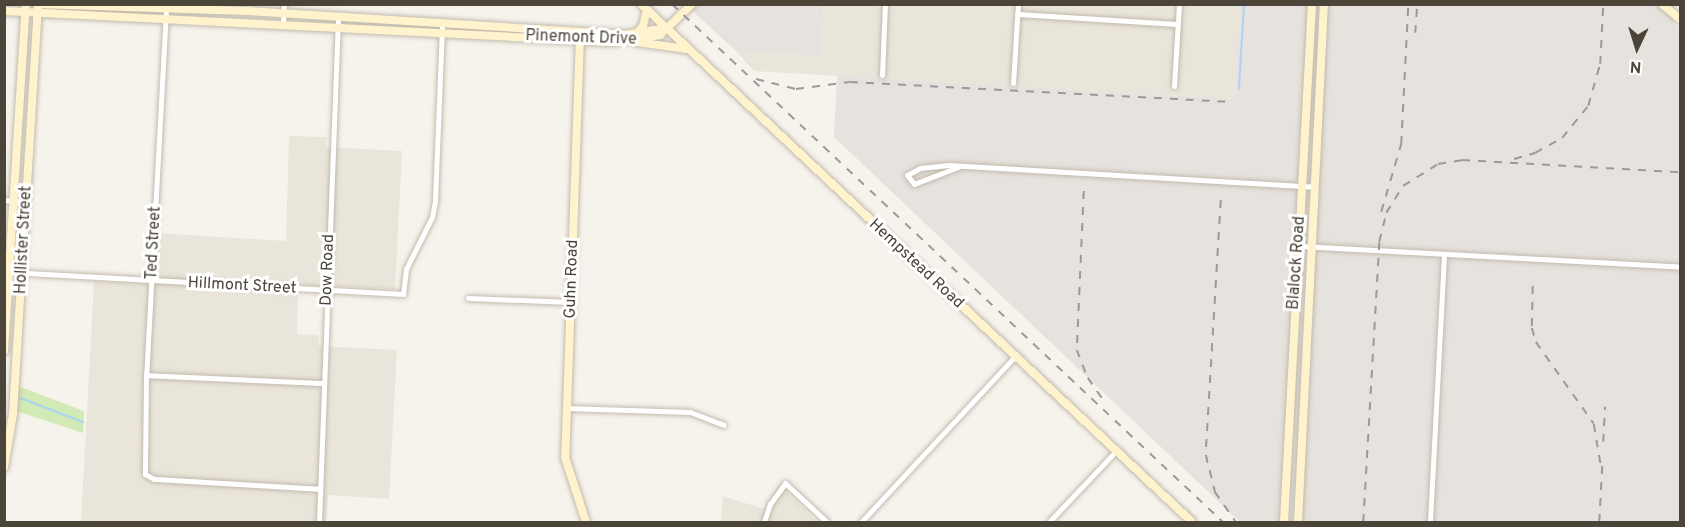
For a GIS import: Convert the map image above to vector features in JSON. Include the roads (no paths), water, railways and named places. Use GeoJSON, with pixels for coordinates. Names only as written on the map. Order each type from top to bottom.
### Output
{"type":"FeatureCollection","features":[{"type":"Feature","properties":{"kind":"main road"},"geometry":{"type":"LineString","coordinates":[[666,28],[692,4]]}},
{"type":"Feature","properties":{"kind":"main road","name":"Blalock Road"},"geometry":{"type":"LineString","coordinates":[[1284,521],[1290,429],[1292,338],[1312,4]]}},
{"type":"Feature","properties":{"kind":"main road","name":"Blalock Road"},"geometry":{"type":"LineString","coordinates":[[1298,521],[1324,4]]}},
{"type":"Feature","properties":{"kind":"main road"},"geometry":{"type":"LineString","coordinates":[[1662,4],[1680,19]]}},
{"type":"Feature","properties":{"kind":"main road","name":"Pinemont Drive"},"geometry":{"type":"LineString","coordinates":[[4,11],[38,7],[166,10],[284,9],[337,22],[441,32],[635,38],[666,28]]}},
{"type":"Feature","properties":{"kind":"main road","name":"Pinemont Drive"},"geometry":{"type":"LineString","coordinates":[[38,7],[166,20],[442,23],[580,36]]}},
{"type":"Feature","properties":{"kind":"main road","name":"Hollister Street"},"geometry":{"type":"LineString","coordinates":[[4,467],[13,414],[38,7]]}},
{"type":"Feature","properties":{"kind":"main road"},"geometry":{"type":"LineString","coordinates":[[644,7],[643,26],[635,38],[641,45],[686,49]]}},
{"type":"Feature","properties":{"kind":"main road","name":"Hempstead Road"},"geometry":{"type":"LineString","coordinates":[[644,7],[686,49],[1192,522]]}},
{"type":"Feature","properties":{"kind":"main road","name":"Hollister Street"},"geometry":{"type":"LineString","coordinates":[[4,351],[26,9]]}},
{"type":"Feature","properties":{"kind":"main road","name":"Guhn Road"},"geometry":{"type":"LineString","coordinates":[[580,36],[565,457],[586,522]]}},
{"type":"Feature","properties":{"kind":"main road"},"geometry":{"type":"LineString","coordinates":[[1307,86],[1320,87]]}},
{"type":"Feature","properties":{"kind":"main road"},"geometry":{"type":"LineString","coordinates":[[1292,338],[1306,338]]}},
{"type":"Feature","properties":{"kind":"main road"},"geometry":{"type":"LineString","coordinates":[[1290,429],[1303,430]]}},
{"type":"Feature","properties":{"kind":"main road"},"geometry":{"type":"LineString","coordinates":[[1284,521],[1298,521]]}},
{"type":"Feature","properties":{"kind":"street"},"geometry":{"type":"LineString","coordinates":[[882,75],[885,4]]}},
{"type":"Feature","properties":{"kind":"street"},"geometry":{"type":"LineString","coordinates":[[1013,83],[1018,4]]}},
{"type":"Feature","properties":{"kind":"street"},"geometry":{"type":"LineString","coordinates":[[1174,86],[1179,4]]}},
{"type":"Feature","properties":{"kind":"street"},"geometry":{"type":"LineString","coordinates":[[283,23],[284,9]]}},
{"type":"Feature","properties":{"kind":"street","name":"Ted Street"},"geometry":{"type":"LineString","coordinates":[[166,10],[153,281],[146,375],[145,474],[153,479],[320,489]]}},
{"type":"Feature","properties":{"kind":"street"},"geometry":{"type":"LineString","coordinates":[[1017,14],[1178,24]]}},
{"type":"Feature","properties":{"kind":"street","name":"Dow Road"},"geometry":{"type":"LineString","coordinates":[[319,522],[322,383],[337,22]]}},
{"type":"Feature","properties":{"kind":"street"},"geometry":{"type":"LineString","coordinates":[[441,32],[442,23]]}},
{"type":"Feature","properties":{"kind":"street","name":"Hillmont Street"},"geometry":{"type":"LineString","coordinates":[[9,272],[403,294],[406,269],[432,217],[435,201],[441,32]]}},
{"type":"Feature","properties":{"kind":"street"},"geometry":{"type":"LineString","coordinates":[[958,167],[914,184],[907,175],[935,165],[1314,187]]}},
{"type":"Feature","properties":{"kind":"street"},"geometry":{"type":"LineString","coordinates":[[4,200],[26,202]]}},
{"type":"Feature","properties":{"kind":"street"},"geometry":{"type":"LineString","coordinates":[[1298,246],[1680,267]]}},
{"type":"Feature","properties":{"kind":"street"},"geometry":{"type":"LineString","coordinates":[[1430,522],[1444,254]]}},
{"type":"Feature","properties":{"kind":"street"},"geometry":{"type":"LineString","coordinates":[[468,298],[572,302]]}},
{"type":"Feature","properties":{"kind":"street"},"geometry":{"type":"LineString","coordinates":[[861,522],[1015,356]]}},
{"type":"Feature","properties":{"kind":"street"},"geometry":{"type":"LineString","coordinates":[[146,375],[322,383]]}},
{"type":"Feature","properties":{"kind":"street"},"geometry":{"type":"LineString","coordinates":[[566,408],[690,412],[724,425]]}},
{"type":"Feature","properties":{"kind":"street"},"geometry":{"type":"LineString","coordinates":[[1049,522],[1116,451]]}},
{"type":"Feature","properties":{"kind":"street"},"geometry":{"type":"LineString","coordinates":[[764,522],[770,504],[785,483],[827,522]]}},
{"type":"Feature","properties":{"kind":"waterway"},"geometry":{"type":"LineString","coordinates":[[1239,89],[1244,4]]}},
{"type":"Feature","properties":{"kind":"waterway"},"geometry":{"type":"LineString","coordinates":[[18,397],[83,422]]}},
{"type":"Feature","properties":{"kind":"railway"},"geometry":{"type":"LineString","coordinates":[[672,4],[1223,522]]}},
{"type":"Feature","properties":{"kind":"railway"},"geometry":{"type":"LineString","coordinates":[[1381,212],[1401,144],[1408,4]]}},
{"type":"Feature","properties":{"kind":"railway"},"geometry":{"type":"LineString","coordinates":[[1415,33],[1417,4]]}},
{"type":"Feature","properties":{"kind":"railway"},"geometry":{"type":"LineString","coordinates":[[1514,159],[1535,153],[1562,138],[1588,106],[1600,64],[1603,4]]}},
{"type":"Feature","properties":{"kind":"railway"},"geometry":{"type":"LineString","coordinates":[[756,79],[796,89],[850,82],[1226,102]]}},
{"type":"Feature","properties":{"kind":"railway"},"geometry":{"type":"LineString","coordinates":[[1363,522],[1379,242],[1386,213],[1403,186],[1438,164],[1462,160],[1680,172]]}},
{"type":"Feature","properties":{"kind":"railway"},"geometry":{"type":"LineString","coordinates":[[1084,191],[1077,350],[1088,378],[1106,404]]}},
{"type":"Feature","properties":{"kind":"railway"},"geometry":{"type":"LineString","coordinates":[[1221,200],[1206,455],[1215,492],[1236,522]]}},
{"type":"Feature","properties":{"kind":"railway"},"geometry":{"type":"LineString","coordinates":[[1533,286],[1532,328],[1536,342],[1594,424],[1602,472]]}},
{"type":"Feature","properties":{"kind":"railway"},"geometry":{"type":"LineString","coordinates":[[1603,442],[1605,407]]}},
{"type":"Feature","properties":{"kind":"railway"},"geometry":{"type":"LineString","coordinates":[[1599,522],[1602,466]]}}]}
